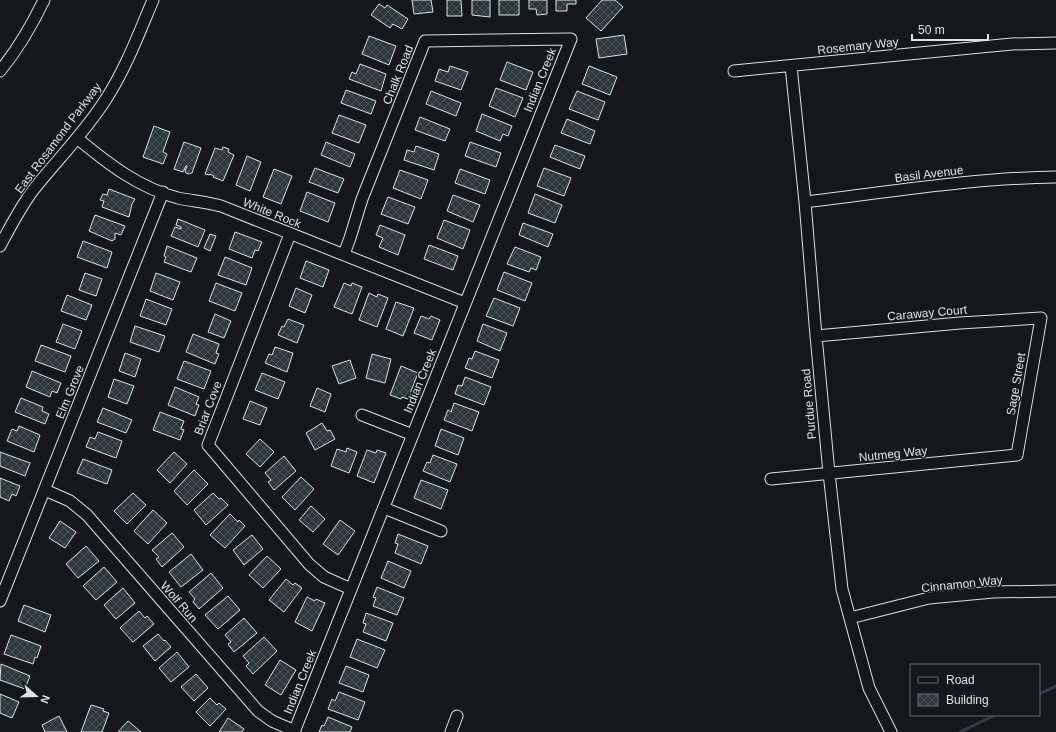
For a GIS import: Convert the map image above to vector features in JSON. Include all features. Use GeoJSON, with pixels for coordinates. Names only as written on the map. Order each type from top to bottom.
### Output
{"type":"FeatureCollection","features":[{"type":"Feature","properties":{"kind":"street"},"geometry":{"type":"LineString","coordinates":[[0,71],[13,55],[44,0]]}},
{"type":"Feature","properties":{"kind":"street","name":"East Rosamond Parkway"},"geometry":{"type":"LineString","coordinates":[[0,246],[34,190],[106,100],[121,74],[153,0]]}},
{"type":"Feature","properties":{"kind":"street","name":"Chalk Road"},"geometry":{"type":"LineString","coordinates":[[344,254],[362,199],[425,41],[571,39]]}},
{"type":"Feature","properties":{"kind":"street","name":"Indian Creek"},"geometry":{"type":"LineString","coordinates":[[294,731],[571,39]]}},
{"type":"Feature","properties":{"kind":"street","name":"Rosemary Way"},"geometry":{"type":"LineString","coordinates":[[734,71],[1012,44],[1056,43]]}},
{"type":"Feature","properties":{"kind":"street","name":"Purdue Road"},"geometry":{"type":"LineString","coordinates":[[791,66],[805,202],[829,473],[842,589],[869,688],[891,732]]}},
{"type":"Feature","properties":{"kind":"street","name":"White Rock"},"geometry":{"type":"LineString","coordinates":[[77,138],[116,169],[163,192],[178,198],[221,206],[465,303]]}},
{"type":"Feature","properties":{"kind":"street","name":"Basil Avenue"},"geometry":{"type":"LineString","coordinates":[[805,202],[981,181],[1056,177]]}},
{"type":"Feature","properties":{"kind":"street","name":"Elm Grove"},"geometry":{"type":"LineString","coordinates":[[0,601],[163,192]]}},
{"type":"Feature","properties":{"kind":"street","name":"Briar Cove"},"geometry":{"type":"LineString","coordinates":[[290,234],[208,445],[309,564],[324,577],[351,588]]}},
{"type":"Feature","properties":{"kind":"street","name":"Caraway Court"},"geometry":{"type":"LineString","coordinates":[[816,336],[960,323],[1041,318]]}},
{"type":"Feature","properties":{"kind":"street","name":"Sage Street"},"geometry":{"type":"LineString","coordinates":[[1017,455],[1041,318]]}},
{"type":"Feature","properties":{"kind":"street"},"geometry":{"type":"LineString","coordinates":[[362,415],[413,435]]}},
{"type":"Feature","properties":{"kind":"street","name":"Nutmeg Way"},"geometry":{"type":"LineString","coordinates":[[771,479],[1017,455]]}},
{"type":"Feature","properties":{"kind":"street","name":"Wolf Run"},"geometry":{"type":"LineString","coordinates":[[45,490],[70,501],[87,515],[258,711],[272,721],[294,731]]}},
{"type":"Feature","properties":{"kind":"street"},"geometry":{"type":"LineString","coordinates":[[384,508],[441,531]]}},
{"type":"Feature","properties":{"kind":"street","name":"Cinnamon Way"},"geometry":{"type":"LineString","coordinates":[[850,618],[929,598],[993,592],[1056,591]]}},
{"type":"Feature","properties":{"kind":"street"},"geometry":{"type":"LineString","coordinates":[[451,732],[457,716]]}},
{"type":"Feature","properties":{"kind":"building"},"geometry":{"type":"Polygon","coordinates":[[[412,0],[431,0],[433,12],[414,14],[412,0]]]}},
{"type":"Feature","properties":{"kind":"building"},"geometry":{"type":"Polygon","coordinates":[[[447,0],[461,0],[462,16],[447,16],[447,0]]]}},
{"type":"Feature","properties":{"kind":"building"},"geometry":{"type":"Polygon","coordinates":[[[472,0],[490,0],[490,17],[472,15],[472,0]]]}},
{"type":"Feature","properties":{"kind":"building"},"geometry":{"type":"Polygon","coordinates":[[[499,0],[519,0],[519,15],[499,15],[499,0]]]}},
{"type":"Feature","properties":{"kind":"building"},"geometry":{"type":"Polygon","coordinates":[[[529,0],[547,0],[547,14],[537,15],[536,9],[529,9],[529,0]]]}},
{"type":"Feature","properties":{"kind":"building"},"geometry":{"type":"Polygon","coordinates":[[[556,0],[576,0],[576,4],[567,4],[567,11],[556,11],[556,0]]]}},
{"type":"Feature","properties":{"kind":"building"},"geometry":{"type":"Polygon","coordinates":[[[602,0],[615,0],[623,7],[601,31],[586,18],[602,0]]]}},
{"type":"Feature","properties":{"kind":"building"},"geometry":{"type":"Polygon","coordinates":[[[379,4],[385,8],[387,5],[408,19],[402,29],[393,24],[390,28],[371,15],[379,4]]]}},
{"type":"Feature","properties":{"kind":"building"},"geometry":{"type":"Polygon","coordinates":[[[624,35],[627,54],[599,58],[596,39],[624,35]]]}},
{"type":"Feature","properties":{"kind":"building"},"geometry":{"type":"Polygon","coordinates":[[[369,36],[396,46],[389,65],[362,54],[369,36]]]}},
{"type":"Feature","properties":{"kind":"building"},"geometry":{"type":"Polygon","coordinates":[[[507,62],[533,72],[526,90],[500,80],[507,62]]]}},
{"type":"Feature","properties":{"kind":"building"},"geometry":{"type":"Polygon","coordinates":[[[360,64],[386,74],[381,91],[349,79],[352,72],[356,74],[360,64]]]}},
{"type":"Feature","properties":{"kind":"building"},"geometry":{"type":"Polygon","coordinates":[[[450,66],[468,72],[461,90],[435,81],[439,69],[448,72],[450,66]]]}},
{"type":"Feature","properties":{"kind":"building"},"geometry":{"type":"Polygon","coordinates":[[[589,66],[617,77],[610,95],[582,84],[589,66]]]}},
{"type":"Feature","properties":{"kind":"building"},"geometry":{"type":"Polygon","coordinates":[[[496,88],[523,98],[515,117],[489,106],[496,88]]]}},
{"type":"Feature","properties":{"kind":"building"},"geometry":{"type":"Polygon","coordinates":[[[346,90],[376,101],[371,114],[341,103],[346,90]]]}},
{"type":"Feature","properties":{"kind":"building"},"geometry":{"type":"Polygon","coordinates":[[[431,91],[461,103],[456,116],[426,104],[431,91]]]}},
{"type":"Feature","properties":{"kind":"building"},"geometry":{"type":"Polygon","coordinates":[[[577,91],[605,102],[598,120],[569,109],[577,91]]]}},
{"type":"Feature","properties":{"kind":"building"},"geometry":{"type":"Polygon","coordinates":[[[482,114],[512,126],[508,136],[503,134],[500,141],[476,131],[482,114]]]}},
{"type":"Feature","properties":{"kind":"building"},"geometry":{"type":"Polygon","coordinates":[[[339,115],[366,125],[359,143],[332,133],[339,115]]]}},
{"type":"Feature","properties":{"kind":"building"},"geometry":{"type":"Polygon","coordinates":[[[420,117],[450,129],[445,141],[415,130],[420,117]]]}},
{"type":"Feature","properties":{"kind":"building"},"geometry":{"type":"Polygon","coordinates":[[[567,119],[595,131],[590,144],[561,133],[567,119]]]}},
{"type":"Feature","properties":{"kind":"building"},"geometry":{"type":"Polygon","coordinates":[[[154,126],[170,132],[163,152],[167,154],[163,164],[143,157],[154,126]]]}},
{"type":"Feature","properties":{"kind":"building"},"geometry":{"type":"Polygon","coordinates":[[[184,142],[201,148],[192,173],[189,174],[185,171],[187,166],[183,172],[174,169],[184,142]]]}},
{"type":"Feature","properties":{"kind":"building"},"geometry":{"type":"Polygon","coordinates":[[[326,142],[355,154],[350,167],[321,155],[326,142]]]}},
{"type":"Feature","properties":{"kind":"building"},"geometry":{"type":"Polygon","coordinates":[[[470,142],[501,153],[496,167],[465,156],[470,142]]]}},
{"type":"Feature","properties":{"kind":"building"},"geometry":{"type":"Polygon","coordinates":[[[555,145],[585,156],[580,169],[550,157],[555,145]]]}},
{"type":"Feature","properties":{"kind":"building"},"geometry":{"type":"Polygon","coordinates":[[[416,146],[439,154],[434,170],[404,160],[407,150],[414,152],[416,146]]]}},
{"type":"Feature","properties":{"kind":"building"},"geometry":{"type":"Polygon","coordinates":[[[223,147],[229,149],[228,152],[234,155],[223,181],[213,177],[214,176],[210,174],[205,174],[215,148],[222,150],[223,147]]]}},
{"type":"Feature","properties":{"kind":"building"},"geometry":{"type":"Polygon","coordinates":[[[247,156],[261,162],[250,191],[236,185],[247,156]]]}},
{"type":"Feature","properties":{"kind":"building"},"geometry":{"type":"Polygon","coordinates":[[[315,168],[344,179],[338,193],[309,182],[315,168]]]}},
{"type":"Feature","properties":{"kind":"building"},"geometry":{"type":"Polygon","coordinates":[[[544,168],[571,178],[564,196],[537,186],[544,168]]]}},
{"type":"Feature","properties":{"kind":"building"},"geometry":{"type":"Polygon","coordinates":[[[274,169],[292,176],[281,204],[263,197],[274,169]]]}},
{"type":"Feature","properties":{"kind":"building"},"geometry":{"type":"Polygon","coordinates":[[[460,169],[490,180],[485,194],[455,183],[460,169]]]}},
{"type":"Feature","properties":{"kind":"building"},"geometry":{"type":"Polygon","coordinates":[[[400,170],[428,180],[421,199],[393,188],[400,170]]]}},
{"type":"Feature","properties":{"kind":"building"},"geometry":{"type":"Polygon","coordinates":[[[109,189],[135,199],[132,204],[129,217],[102,207],[104,201],[100,200],[103,194],[107,195],[109,189]]]}},
{"type":"Feature","properties":{"kind":"building"},"geometry":{"type":"Polygon","coordinates":[[[307,192],[335,203],[328,222],[300,211],[307,192]]]}},
{"type":"Feature","properties":{"kind":"building"},"geometry":{"type":"Polygon","coordinates":[[[535,194],[562,205],[555,223],[528,213],[535,194]]]}},
{"type":"Feature","properties":{"kind":"building"},"geometry":{"type":"Polygon","coordinates":[[[453,195],[480,205],[473,222],[447,211],[453,195]]]}},
{"type":"Feature","properties":{"kind":"building"},"geometry":{"type":"Polygon","coordinates":[[[388,197],[415,207],[408,224],[381,214],[388,197]]]}},
{"type":"Feature","properties":{"kind":"building"},"geometry":{"type":"Polygon","coordinates":[[[95,215],[125,226],[121,235],[115,233],[115,239],[112,241],[89,231],[95,215]]]}},
{"type":"Feature","properties":{"kind":"building"},"geometry":{"type":"Polygon","coordinates":[[[178,219],[205,230],[198,247],[171,236],[175,227],[181,229],[181,227],[176,225],[178,219]]]}},
{"type":"Feature","properties":{"kind":"building"},"geometry":{"type":"Polygon","coordinates":[[[444,220],[470,230],[463,249],[437,238],[444,220]]]}},
{"type":"Feature","properties":{"kind":"building"},"geometry":{"type":"Polygon","coordinates":[[[523,223],[553,234],[548,247],[519,235],[523,223]]]}},
{"type":"Feature","properties":{"kind":"building"},"geometry":{"type":"Polygon","coordinates":[[[380,225],[405,235],[398,255],[379,247],[383,238],[376,235],[380,225]]]}},
{"type":"Feature","properties":{"kind":"building"},"geometry":{"type":"Polygon","coordinates":[[[235,232],[262,242],[258,251],[255,250],[252,258],[229,249],[235,232]]]}},
{"type":"Feature","properties":{"kind":"building"},"geometry":{"type":"Polygon","coordinates":[[[210,234],[216,236],[210,251],[204,248],[210,234]]]}},
{"type":"Feature","properties":{"kind":"building"},"geometry":{"type":"Polygon","coordinates":[[[83,241],[112,252],[107,268],[77,257],[83,241]]]}},
{"type":"Feature","properties":{"kind":"building"},"geometry":{"type":"Polygon","coordinates":[[[429,245],[458,256],[453,270],[424,259],[429,245]]]}},
{"type":"Feature","properties":{"kind":"building"},"geometry":{"type":"Polygon","coordinates":[[[167,246],[197,258],[191,272],[164,262],[167,246]]]}},
{"type":"Feature","properties":{"kind":"building"},"geometry":{"type":"Polygon","coordinates":[[[515,247],[541,257],[536,270],[531,268],[529,272],[507,264],[515,247]]]}},
{"type":"Feature","properties":{"kind":"building"},"geometry":{"type":"Polygon","coordinates":[[[225,257],[252,268],[246,285],[218,275],[225,257]]]}},
{"type":"Feature","properties":{"kind":"building"},"geometry":{"type":"Polygon","coordinates":[[[306,261],[329,270],[323,287],[300,278],[306,261]]]}},
{"type":"Feature","properties":{"kind":"building"},"geometry":{"type":"Polygon","coordinates":[[[504,272],[532,283],[525,301],[497,290],[504,272]]]}},
{"type":"Feature","properties":{"kind":"building"},"geometry":{"type":"Polygon","coordinates":[[[85,273],[102,279],[96,296],[79,290],[85,273]]]}},
{"type":"Feature","properties":{"kind":"building"},"geometry":{"type":"Polygon","coordinates":[[[156,273],[180,282],[173,300],[150,291],[156,273]]]}},
{"type":"Feature","properties":{"kind":"building"},"geometry":{"type":"Polygon","coordinates":[[[216,283],[242,293],[235,311],[209,301],[216,283]]]}},
{"type":"Feature","properties":{"kind":"building"},"geometry":{"type":"Polygon","coordinates":[[[344,283],[351,286],[352,283],[362,287],[352,314],[334,307],[344,283]]]}},
{"type":"Feature","properties":{"kind":"building"},"geometry":{"type":"Polygon","coordinates":[[[296,288],[312,295],[305,313],[289,306],[296,288]]]}},
{"type":"Feature","properties":{"kind":"building"},"geometry":{"type":"Polygon","coordinates":[[[369,293],[377,297],[378,294],[388,298],[377,327],[359,320],[369,293]]]}},
{"type":"Feature","properties":{"kind":"building"},"geometry":{"type":"Polygon","coordinates":[[[67,295],[92,305],[86,320],[61,311],[67,295]]]}},
{"type":"Feature","properties":{"kind":"building"},"geometry":{"type":"Polygon","coordinates":[[[494,298],[520,308],[513,326],[486,316],[494,298]]]}},
{"type":"Feature","properties":{"kind":"building"},"geometry":{"type":"Polygon","coordinates":[[[146,299],[172,309],[166,325],[140,316],[146,299]]]}},
{"type":"Feature","properties":{"kind":"building"},"geometry":{"type":"Polygon","coordinates":[[[396,302],[414,308],[403,336],[386,329],[396,302]]]}},
{"type":"Feature","properties":{"kind":"building"},"geometry":{"type":"Polygon","coordinates":[[[215,314],[231,321],[224,338],[208,332],[215,314]]]}},
{"type":"Feature","properties":{"kind":"building"},"geometry":{"type":"Polygon","coordinates":[[[421,316],[429,319],[431,316],[440,320],[432,340],[414,333],[421,316]]]}},
{"type":"Feature","properties":{"kind":"building"},"geometry":{"type":"Polygon","coordinates":[[[288,319],[304,325],[297,343],[278,335],[282,326],[284,327],[288,319]]]}},
{"type":"Feature","properties":{"kind":"building"},"geometry":{"type":"Polygon","coordinates":[[[63,324],[82,331],[75,349],[56,342],[63,324]]]}},
{"type":"Feature","properties":{"kind":"building"},"geometry":{"type":"Polygon","coordinates":[[[483,324],[507,333],[500,351],[477,341],[483,324]]]}},
{"type":"Feature","properties":{"kind":"building"},"geometry":{"type":"Polygon","coordinates":[[[135,326],[165,336],[159,352],[130,342],[135,326]]]}},
{"type":"Feature","properties":{"kind":"building"},"geometry":{"type":"Polygon","coordinates":[[[193,334],[219,344],[216,353],[219,354],[215,364],[186,352],[193,334]]]}},
{"type":"Feature","properties":{"kind":"building"},"geometry":{"type":"Polygon","coordinates":[[[41,345],[71,356],[65,372],[35,361],[41,345]]]}},
{"type":"Feature","properties":{"kind":"building"},"geometry":{"type":"Polygon","coordinates":[[[275,347],[293,353],[287,372],[265,363],[269,354],[272,355],[275,347]]]}},
{"type":"Feature","properties":{"kind":"building"},"geometry":{"type":"Polygon","coordinates":[[[475,351],[499,360],[492,378],[465,368],[469,358],[472,359],[475,351]]]}},
{"type":"Feature","properties":{"kind":"building"},"geometry":{"type":"Polygon","coordinates":[[[125,353],[141,359],[135,377],[119,371],[125,353]]]}},
{"type":"Feature","properties":{"kind":"building"},"geometry":{"type":"Polygon","coordinates":[[[372,354],[391,359],[385,383],[366,378],[372,354]]]}},
{"type":"Feature","properties":{"kind":"building"},"geometry":{"type":"Polygon","coordinates":[[[350,360],[356,378],[339,384],[332,366],[350,360]]]}},
{"type":"Feature","properties":{"kind":"building"},"geometry":{"type":"Polygon","coordinates":[[[184,361],[211,371],[204,389],[177,379],[184,361]]]}},
{"type":"Feature","properties":{"kind":"building"},"geometry":{"type":"Polygon","coordinates":[[[401,366],[418,373],[408,399],[402,397],[401,399],[390,395],[401,366]]]}},
{"type":"Feature","properties":{"kind":"building"},"geometry":{"type":"Polygon","coordinates":[[[32,371],[61,383],[57,393],[52,391],[50,397],[26,387],[32,371]]]}},
{"type":"Feature","properties":{"kind":"building"},"geometry":{"type":"Polygon","coordinates":[[[262,373],[285,382],[278,399],[255,390],[262,373]]]}},
{"type":"Feature","properties":{"kind":"building"},"geometry":{"type":"Polygon","coordinates":[[[465,377],[491,387],[484,405],[455,394],[458,385],[462,386],[465,377]]]}},
{"type":"Feature","properties":{"kind":"building"},"geometry":{"type":"Polygon","coordinates":[[[114,379],[134,386],[127,404],[108,397],[114,379]]]}},
{"type":"Feature","properties":{"kind":"building"},"geometry":{"type":"Polygon","coordinates":[[[175,387],[199,397],[196,404],[199,405],[195,416],[168,405],[175,387]]]}},
{"type":"Feature","properties":{"kind":"building"},"geometry":{"type":"Polygon","coordinates":[[[317,388],[331,394],[325,412],[310,406],[317,388]]]}},
{"type":"Feature","properties":{"kind":"building"},"geometry":{"type":"Polygon","coordinates":[[[21,398],[43,407],[42,411],[49,414],[45,424],[15,412],[21,398]]]}},
{"type":"Feature","properties":{"kind":"building"},"geometry":{"type":"Polygon","coordinates":[[[250,401],[267,408],[260,425],[243,419],[250,401]]]}},
{"type":"Feature","properties":{"kind":"building"},"geometry":{"type":"Polygon","coordinates":[[[454,403],[479,412],[472,431],[444,420],[448,410],[451,412],[454,403]]]}},
{"type":"Feature","properties":{"kind":"building"},"geometry":{"type":"Polygon","coordinates":[[[103,408],[132,420],[126,433],[97,422],[103,408]]]}},
{"type":"Feature","properties":{"kind":"building"},"geometry":{"type":"Polygon","coordinates":[[[160,412],[184,421],[181,429],[184,430],[180,440],[153,430],[160,412]]]}},
{"type":"Feature","properties":{"kind":"building"},"geometry":{"type":"Polygon","coordinates":[[[322,423],[327,431],[330,430],[335,439],[315,450],[306,433],[322,423]]]}},
{"type":"Feature","properties":{"kind":"building"},"geometry":{"type":"Polygon","coordinates":[[[19,426],[40,435],[34,452],[7,441],[12,429],[17,431],[19,426]]]}},
{"type":"Feature","properties":{"kind":"building"},"geometry":{"type":"Polygon","coordinates":[[[441,429],[464,438],[458,455],[435,446],[441,429]]]}},
{"type":"Feature","properties":{"kind":"building"},"geometry":{"type":"Polygon","coordinates":[[[98,432],[122,441],[116,458],[86,447],[90,437],[95,439],[98,432]]]}},
{"type":"Feature","properties":{"kind":"building"},"geometry":{"type":"Polygon","coordinates":[[[260,439],[274,452],[260,467],[246,454],[260,439]]]}},
{"type":"Feature","properties":{"kind":"building"},"geometry":{"type":"Polygon","coordinates":[[[347,448],[357,452],[349,473],[331,466],[337,449],[346,452],[347,448]]]}},
{"type":"Feature","properties":{"kind":"building"},"geometry":{"type":"Polygon","coordinates":[[[367,450],[376,453],[377,450],[386,453],[374,483],[357,476],[367,450]]]}},
{"type":"Feature","properties":{"kind":"building"},"geometry":{"type":"Polygon","coordinates":[[[0,452],[30,463],[25,476],[0,466],[0,452]]]}},
{"type":"Feature","properties":{"kind":"building"},"geometry":{"type":"Polygon","coordinates":[[[174,452],[187,464],[170,483],[157,470],[174,452]]]}},
{"type":"Feature","properties":{"kind":"building"},"geometry":{"type":"Polygon","coordinates":[[[433,455],[457,464],[450,482],[423,471],[427,462],[430,463],[433,455]]]}},
{"type":"Feature","properties":{"kind":"building"},"geometry":{"type":"Polygon","coordinates":[[[284,456],[296,471],[274,490],[268,482],[271,480],[265,473],[284,456]]]}},
{"type":"Feature","properties":{"kind":"building"},"geometry":{"type":"Polygon","coordinates":[[[83,459],[112,470],[107,484],[77,473],[83,459]]]}},
{"type":"Feature","properties":{"kind":"building"},"geometry":{"type":"Polygon","coordinates":[[[194,470],[208,484],[187,505],[174,491],[194,470]]]}},
{"type":"Feature","properties":{"kind":"building"},"geometry":{"type":"Polygon","coordinates":[[[301,477],[314,489],[295,510],[282,497],[301,477]]]}},
{"type":"Feature","properties":{"kind":"building"},"geometry":{"type":"Polygon","coordinates":[[[0,478],[20,486],[16,496],[12,494],[9,501],[0,497],[0,478]]]}},
{"type":"Feature","properties":{"kind":"building"},"geometry":{"type":"Polygon","coordinates":[[[421,480],[448,490],[441,509],[414,498],[421,480]]]}},
{"type":"Feature","properties":{"kind":"building"},"geometry":{"type":"Polygon","coordinates":[[[133,493],[146,505],[127,524],[114,511],[133,493]]]}},
{"type":"Feature","properties":{"kind":"building"},"geometry":{"type":"Polygon","coordinates":[[[213,493],[228,505],[206,525],[194,510],[213,493]]]}},
{"type":"Feature","properties":{"kind":"building"},"geometry":{"type":"Polygon","coordinates":[[[311,506],[325,519],[313,532],[299,520],[311,506]]]}},
{"type":"Feature","properties":{"kind":"building"},"geometry":{"type":"Polygon","coordinates":[[[153,510],[167,523],[148,544],[134,531],[153,510]]]}},
{"type":"Feature","properties":{"kind":"building"},"geometry":{"type":"Polygon","coordinates":[[[230,514],[238,522],[239,520],[245,526],[225,548],[210,535],[230,514]]]}},
{"type":"Feature","properties":{"kind":"building"},"geometry":{"type":"Polygon","coordinates":[[[340,520],[355,531],[338,555],[323,544],[340,520]]]}},
{"type":"Feature","properties":{"kind":"building"},"geometry":{"type":"Polygon","coordinates":[[[60,521],[76,532],[65,548],[49,538],[60,521]]]}},
{"type":"Feature","properties":{"kind":"building"},"geometry":{"type":"Polygon","coordinates":[[[172,533],[184,547],[162,567],[156,559],[159,557],[152,550],[172,533]]]}},
{"type":"Feature","properties":{"kind":"building"},"geometry":{"type":"Polygon","coordinates":[[[398,534],[428,546],[421,564],[395,553],[398,544],[395,543],[398,534]]]}},
{"type":"Feature","properties":{"kind":"building"},"geometry":{"type":"Polygon","coordinates":[[[252,535],[263,549],[244,565],[233,550],[252,535]]]}},
{"type":"Feature","properties":{"kind":"building"},"geometry":{"type":"Polygon","coordinates":[[[86,546],[99,561],[78,578],[66,564],[86,546]]]}},
{"type":"Feature","properties":{"kind":"building"},"geometry":{"type":"Polygon","coordinates":[[[191,554],[203,570],[181,587],[169,572],[191,554]]]}},
{"type":"Feature","properties":{"kind":"building"},"geometry":{"type":"Polygon","coordinates":[[[267,556],[281,569],[263,588],[249,575],[267,556]]]}},
{"type":"Feature","properties":{"kind":"building"},"geometry":{"type":"Polygon","coordinates":[[[388,561],[411,571],[404,588],[381,578],[388,561]]]}},
{"type":"Feature","properties":{"kind":"building"},"geometry":{"type":"Polygon","coordinates":[[[104,567],[117,582],[96,600],[83,586],[104,567]]]}},
{"type":"Feature","properties":{"kind":"building"},"geometry":{"type":"Polygon","coordinates":[[[211,573],[223,588],[199,609],[193,602],[195,599],[189,592],[211,573]]]}},
{"type":"Feature","properties":{"kind":"building"},"geometry":{"type":"Polygon","coordinates":[[[286,579],[293,585],[295,583],[302,588],[284,612],[269,600],[286,579]]]}},
{"type":"Feature","properties":{"kind":"building"},"geometry":{"type":"Polygon","coordinates":[[[377,587],[404,598],[397,615],[373,606],[376,598],[373,597],[377,587]]]}},
{"type":"Feature","properties":{"kind":"building"},"geometry":{"type":"Polygon","coordinates":[[[123,588],[135,603],[116,619],[104,605],[123,588]]]}},
{"type":"Feature","properties":{"kind":"building"},"geometry":{"type":"Polygon","coordinates":[[[228,596],[240,610],[218,629],[205,615],[228,596]]]}},
{"type":"Feature","properties":{"kind":"building"},"geometry":{"type":"Polygon","coordinates":[[[307,597],[315,601],[316,599],[325,603],[312,631],[295,622],[307,597]]]}},
{"type":"Feature","properties":{"kind":"building"},"geometry":{"type":"Polygon","coordinates":[[[24,605],[51,615],[45,632],[18,621],[24,605]]]}},
{"type":"Feature","properties":{"kind":"building"},"geometry":{"type":"Polygon","coordinates":[[[139,611],[145,618],[147,616],[154,624],[133,642],[120,628],[139,611]]]}},
{"type":"Feature","properties":{"kind":"building"},"geometry":{"type":"Polygon","coordinates":[[[366,613],[393,623],[386,641],[363,632],[366,624],[363,623],[366,613]]]}},
{"type":"Feature","properties":{"kind":"building"},"geometry":{"type":"Polygon","coordinates":[[[244,618],[257,633],[234,652],[228,644],[231,642],[225,635],[244,618]]]}},
{"type":"Feature","properties":{"kind":"building"},"geometry":{"type":"Polygon","coordinates":[[[158,634],[171,647],[155,661],[143,646],[158,634]]]}},
{"type":"Feature","properties":{"kind":"building"},"geometry":{"type":"Polygon","coordinates":[[[11,635],[41,646],[37,658],[35,657],[33,664],[4,654],[11,635]]]}},
{"type":"Feature","properties":{"kind":"building"},"geometry":{"type":"Polygon","coordinates":[[[264,637],[277,651],[253,674],[246,666],[249,663],[243,656],[264,637]]]}},
{"type":"Feature","properties":{"kind":"building"},"geometry":{"type":"Polygon","coordinates":[[[357,639],[385,650],[377,668],[350,657],[357,639]]]}},
{"type":"Feature","properties":{"kind":"building"},"geometry":{"type":"Polygon","coordinates":[[[177,652],[189,667],[171,682],[159,668],[177,652]]]}},
{"type":"Feature","properties":{"kind":"building"},"geometry":{"type":"Polygon","coordinates":[[[280,660],[296,670],[281,695],[265,685],[280,660]]]}},
{"type":"Feature","properties":{"kind":"building"},"geometry":{"type":"Polygon","coordinates":[[[1,664],[30,676],[25,689],[0,680],[1,664]]]}},
{"type":"Feature","properties":{"kind":"building"},"geometry":{"type":"Polygon","coordinates":[[[346,666],[369,675],[363,692],[339,683],[346,666]]]}},
{"type":"Feature","properties":{"kind":"building"},"geometry":{"type":"Polygon","coordinates":[[[196,674],[208,688],[194,701],[181,687],[196,674]]]}},
{"type":"Feature","properties":{"kind":"building"},"geometry":{"type":"Polygon","coordinates":[[[339,692],[365,702],[358,720],[328,709],[332,699],[335,701],[339,692]]]}},
{"type":"Feature","properties":{"kind":"building"},"geometry":{"type":"Polygon","coordinates":[[[0,694],[19,702],[12,718],[0,713],[0,694]]]}},
{"type":"Feature","properties":{"kind":"building"},"geometry":{"type":"Polygon","coordinates":[[[210,698],[217,705],[219,703],[226,709],[210,726],[196,712],[210,698]]]}},
{"type":"Feature","properties":{"kind":"building"},"geometry":{"type":"Polygon","coordinates":[[[91,705],[104,709],[103,711],[109,713],[102,732],[81,732],[91,705]]]}},
{"type":"Feature","properties":{"kind":"building"},"geometry":{"type":"Polygon","coordinates":[[[59,716],[67,732],[45,732],[42,725],[59,716]]]}},
{"type":"Feature","properties":{"kind":"building"},"geometry":{"type":"Polygon","coordinates":[[[328,717],[352,727],[350,732],[319,732],[322,725],[324,726],[328,717]]]}},
{"type":"Feature","properties":{"kind":"building"},"geometry":{"type":"Polygon","coordinates":[[[228,718],[244,729],[242,732],[219,732],[228,718]]]}},
{"type":"Feature","properties":{"kind":"building"},"geometry":{"type":"Polygon","coordinates":[[[128,721],[141,732],[118,732],[128,721]]]}},
{"type":"Feature","properties":{"kind":"waterway"},"geometry":{"type":"LineString","coordinates":[[1040,694],[1056,686]]}},
{"type":"Feature","properties":{"kind":"waterway"},"geometry":{"type":"LineString","coordinates":[[960,732],[993,716]]}}]}
